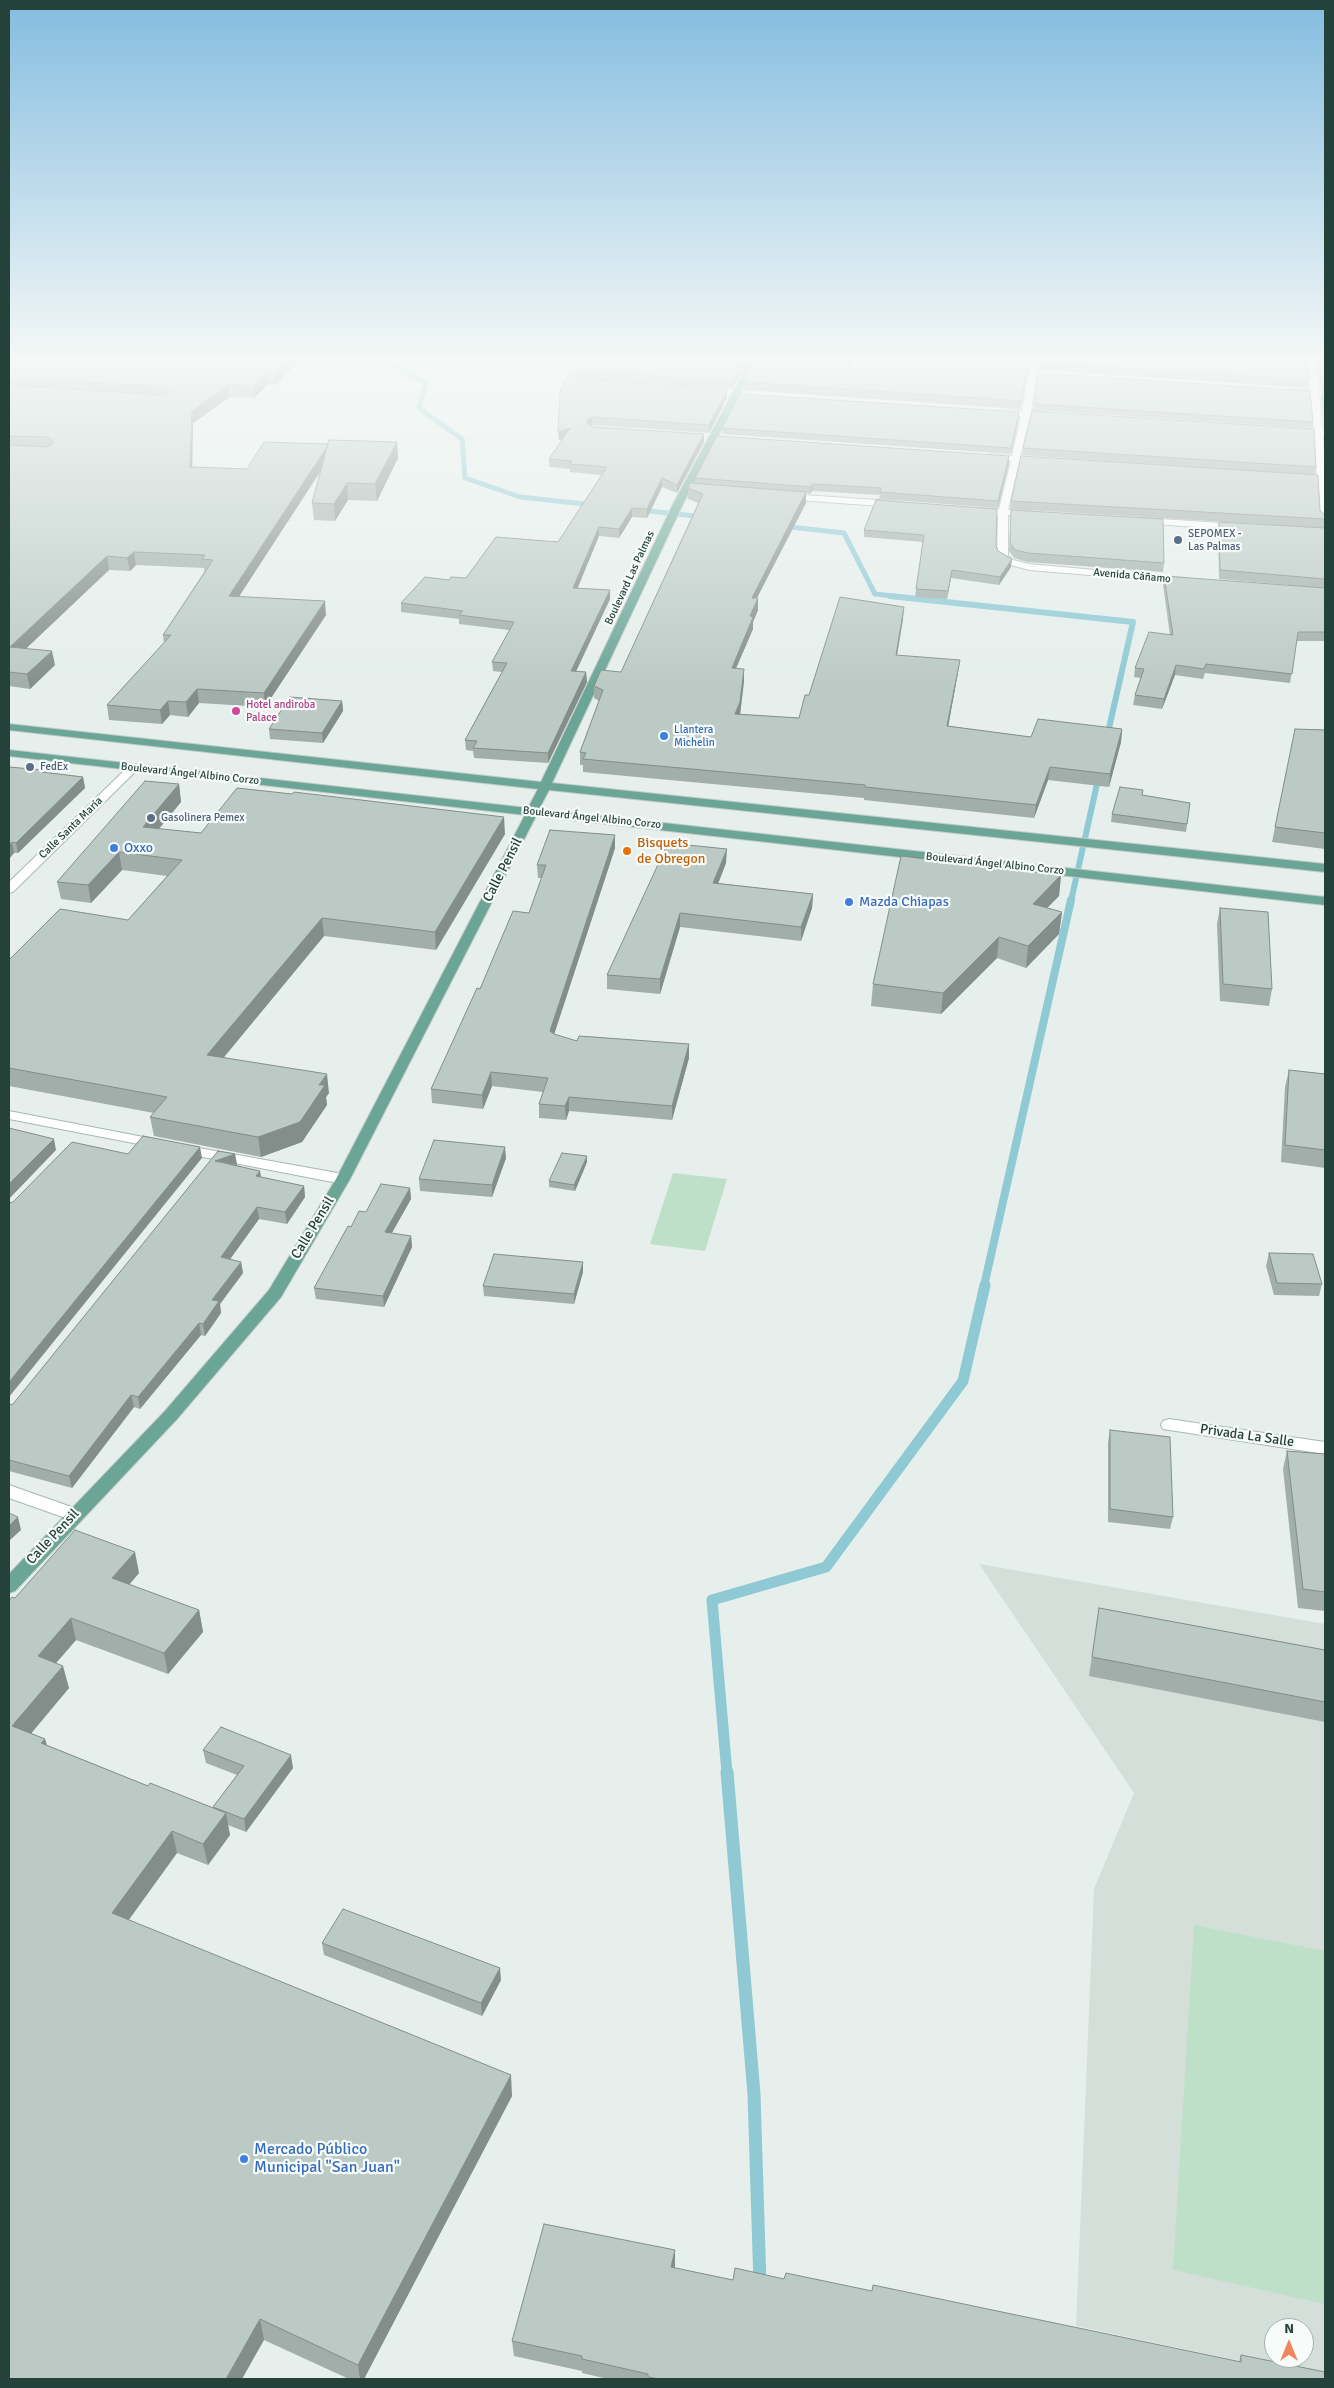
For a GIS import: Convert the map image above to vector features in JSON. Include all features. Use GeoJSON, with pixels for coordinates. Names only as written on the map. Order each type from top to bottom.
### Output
{"type":"FeatureCollection","features":[{"type":"Feature","properties":{"kind":"main road","name":"Boulevard Las Palmas"},"geometry":{"type":"LineString","coordinates":[[533,812],[678,504],[691,489],[698,467]]}},
{"type":"Feature","properties":{"kind":"main road","name":"Boulevard Ángel Albino Corzo"},"geometry":{"type":"LineString","coordinates":[[9,727],[545,786],[1325,868]]}},
{"type":"Feature","properties":{"kind":"main road","name":"Boulevard Ángel Albino Corzo"},"geometry":{"type":"LineString","coordinates":[[9,753],[1325,901]]}},
{"type":"Feature","properties":{"kind":"main road","name":"Calle Pensil"},"geometry":{"type":"LineString","coordinates":[[9,1586],[74,1514],[171,1415],[275,1293],[343,1179],[533,812]]}},
{"type":"Feature","properties":{"kind":"street"},"geometry":{"type":"LineString","coordinates":[[1003,512],[1012,467]]}},
{"type":"Feature","properties":{"kind":"street"},"geometry":{"type":"LineString","coordinates":[[1323,467],[1325,520]]}},
{"type":"Feature","properties":{"kind":"street"},"geometry":{"type":"LineString","coordinates":[[1294,478],[1324,480]]}},
{"type":"Feature","properties":{"kind":"street"},"geometry":{"type":"LineString","coordinates":[[775,496],[904,505]]}},
{"type":"Feature","properties":{"kind":"street"},"geometry":{"type":"LineString","coordinates":[[964,510],[1042,515]]}},
{"type":"Feature","properties":{"kind":"street","name":"Avenida Cáñamo"},"geometry":{"type":"LineString","coordinates":[[1003,512],[1002,552],[1004,557],[1010,562],[1029,567],[1197,582]]}},
{"type":"Feature","properties":{"kind":"street"},"geometry":{"type":"LineString","coordinates":[[1130,520],[1247,527]]}},
{"type":"Feature","properties":{"kind":"street","name":"Calle Santa María"},"geometry":{"type":"LineString","coordinates":[[9,889],[133,768]]}},
{"type":"Feature","properties":{"kind":"street"},"geometry":{"type":"LineString","coordinates":[[9,1114],[214,1156],[343,1179]]}},
{"type":"Feature","properties":{"kind":"street"},"geometry":{"type":"LineString","coordinates":[[75,1143],[88,1130]]}},
{"type":"Feature","properties":{"kind":"street"},"geometry":{"type":"LineString","coordinates":[[201,1171],[214,1156]]}},
{"type":"Feature","properties":{"kind":"street","name":"Privada La Salle"},"geometry":{"type":"LineString","coordinates":[[1169,1425],[1325,1448]]}},
{"type":"Feature","properties":{"kind":"street"},"geometry":{"type":"LineString","coordinates":[[9,1491],[74,1514]]}},
{"type":"Feature","properties":{"kind":"shaded area"},"geometry":{"type":"Polygon","coordinates":[[[979,1564],[1325,1624],[1325,2379],[1273,2368],[1314,2368],[1314,2318],[1264,2318],[1264,2366],[1076,2326],[1094,1889],[1134,1793],[979,1564]]]}},
{"type":"Feature","properties":{"kind":"green space"},"geometry":{"type":"Polygon","coordinates":[[[673,1173],[727,1179],[705,1251],[650,1244],[673,1173]]]}},
{"type":"Feature","properties":{"kind":"green space"},"geometry":{"type":"Polygon","coordinates":[[[1194,1925],[1325,1951],[1325,2304],[1173,2270],[1194,1925]]]}},
{"type":"Feature","properties":{"kind":"building"},"geometry":{"type":"Polygon","coordinates":[[[9,467],[247,469],[248,467],[314,467],[229,596],[325,601],[264,693],[197,689],[186,702],[168,701],[160,710],[107,705],[171,635],[163,635],[213,560],[202,559],[205,555],[134,552],[127,558],[107,556],[10,647],[52,651],[27,674],[9,672],[9,467]]]}},
{"type":"Feature","properties":{"kind":"building"},"geometry":{"type":"Polygon","coordinates":[[[322,467],[384,467],[375,484],[347,483],[334,504],[312,503],[322,467]]]}},
{"type":"Feature","properties":{"kind":"building"},"geometry":{"type":"Polygon","coordinates":[[[607,467],[686,467],[677,485],[662,478],[647,509],[632,508],[619,529],[599,527],[573,588],[610,590],[571,671],[586,672],[548,753],[473,748],[477,741],[465,740],[507,663],[492,662],[514,622],[459,615],[463,611],[401,603],[425,577],[449,580],[451,577],[466,578],[496,537],[558,542],[607,467]]]}},
{"type":"Feature","properties":{"kind":"building"},"geometry":{"type":"Polygon","coordinates":[[[701,467],[1006,467],[998,501],[880,492],[881,488],[812,484],[811,487],[695,478],[701,467]]]}},
{"type":"Feature","properties":{"kind":"building"},"geometry":{"type":"Polygon","coordinates":[[[1018,467],[1200,467],[1318,475],[1320,511],[1325,515],[1325,519],[1011,501],[1018,467]]]}},
{"type":"Feature","properties":{"kind":"building"},"geometry":{"type":"Polygon","coordinates":[[[690,483],[806,492],[752,598],[758,598],[750,616],[753,617],[732,668],[744,669],[740,702],[735,714],[799,718],[805,695],[809,695],[840,597],[904,607],[896,655],[960,660],[947,726],[1031,737],[1038,719],[1122,729],[1110,774],[1050,767],[1036,805],[865,787],[865,785],[583,759],[586,753],[580,752],[603,690],[594,686],[601,670],[621,672],[703,494],[688,488],[690,483]]]}},
{"type":"Feature","properties":{"kind":"building"},"geometry":{"type":"Polygon","coordinates":[[[876,500],[997,509],[996,545],[998,551],[1012,559],[1000,577],[952,570],[948,591],[916,589],[924,535],[864,530],[876,500]]]}},
{"type":"Feature","properties":{"kind":"building"},"geometry":{"type":"Polygon","coordinates":[[[1011,510],[1163,519],[1164,563],[1028,553],[1015,550],[1010,543],[1011,510]]]}},
{"type":"Feature","properties":{"kind":"building"},"geometry":{"type":"Polygon","coordinates":[[[1219,522],[1325,528],[1325,579],[1220,570],[1219,522]]]}},
{"type":"Feature","properties":{"kind":"building"},"geometry":{"type":"Polygon","coordinates":[[[1164,576],[1325,588],[1325,632],[1298,632],[1292,674],[1206,664],[1204,669],[1176,665],[1164,699],[1135,695],[1144,669],[1135,668],[1149,632],[1173,635],[1164,576]]]}},
{"type":"Feature","properties":{"kind":"building"},"geometry":{"type":"Polygon","coordinates":[[[290,697],[342,701],[322,733],[269,729],[290,697]]]}},
{"type":"Feature","properties":{"kind":"building"},"geometry":{"type":"Polygon","coordinates":[[[1295,729],[1325,730],[1325,833],[1275,827],[1295,729]]]}},
{"type":"Feature","properties":{"kind":"building"},"geometry":{"type":"Polygon","coordinates":[[[9,767],[43,770],[42,772],[83,777],[16,843],[12,842],[9,846],[9,767]]]}},
{"type":"Feature","properties":{"kind":"building"},"geometry":{"type":"Polygon","coordinates":[[[145,781],[179,784],[143,827],[201,833],[237,788],[292,794],[294,792],[504,817],[435,932],[322,918],[207,1055],[327,1074],[319,1085],[325,1085],[300,1122],[258,1137],[150,1117],[167,1097],[9,1068],[9,960],[60,909],[128,920],[182,860],[119,852],[88,885],[57,882],[145,781]]]}},
{"type":"Feature","properties":{"kind":"building"},"geometry":{"type":"Polygon","coordinates":[[[1120,787],[1143,790],[1142,795],[1190,803],[1187,824],[1112,814],[1120,787]]]}},
{"type":"Feature","properties":{"kind":"building"},"geometry":{"type":"Polygon","coordinates":[[[550,830],[615,835],[550,1031],[577,1041],[579,1036],[689,1044],[672,1106],[569,1097],[565,1106],[539,1104],[548,1078],[491,1072],[482,1095],[431,1089],[477,988],[480,989],[513,911],[529,913],[546,865],[537,865],[550,830]]]}},
{"type":"Feature","properties":{"kind":"building"},"geometry":{"type":"Polygon","coordinates":[[[668,843],[727,849],[713,883],[813,894],[801,927],[680,913],[660,979],[607,975],[668,843]]]}},
{"type":"Feature","properties":{"kind":"building"},"geometry":{"type":"Polygon","coordinates":[[[901,856],[1061,875],[1033,904],[1062,912],[1028,946],[999,937],[943,993],[873,984],[901,856]]]}},
{"type":"Feature","properties":{"kind":"building"},"geometry":{"type":"Polygon","coordinates":[[[1220,908],[1268,912],[1272,989],[1223,984],[1220,908]]]}},
{"type":"Feature","properties":{"kind":"building"},"geometry":{"type":"Polygon","coordinates":[[[1289,1070],[1325,1074],[1325,1150],[1285,1145],[1289,1070]]]}},
{"type":"Feature","properties":{"kind":"building"},"geometry":{"type":"Polygon","coordinates":[[[9,1128],[54,1139],[9,1184],[9,1128]]]}},
{"type":"Feature","properties":{"kind":"building"},"geometry":{"type":"Polygon","coordinates":[[[143,1136],[200,1147],[9,1382],[9,1203],[13,1202],[72,1142],[128,1154],[143,1136]]]}},
{"type":"Feature","properties":{"kind":"building"},"geometry":{"type":"Polygon","coordinates":[[[434,1140],[505,1147],[492,1185],[419,1179],[434,1140]]]}},
{"type":"Feature","properties":{"kind":"building"},"geometry":{"type":"Polygon","coordinates":[[[218,1151],[235,1154],[215,1161],[260,1171],[256,1176],[304,1186],[285,1212],[257,1207],[221,1257],[241,1262],[212,1300],[219,1301],[203,1324],[199,1323],[138,1397],[131,1395],[69,1476],[9,1460],[9,1405],[13,1404],[218,1151]]]}},
{"type":"Feature","properties":{"kind":"building"},"geometry":{"type":"Polygon","coordinates":[[[562,1153],[587,1156],[574,1185],[549,1181],[562,1153]]]}},
{"type":"Feature","properties":{"kind":"building"},"geometry":{"type":"Polygon","coordinates":[[[381,1184],[410,1188],[385,1232],[411,1236],[383,1296],[314,1288],[348,1226],[351,1227],[359,1211],[366,1212],[381,1184]]]}},
{"type":"Feature","properties":{"kind":"building"},"geometry":{"type":"Polygon","coordinates":[[[1269,1253],[1313,1254],[1322,1284],[1277,1283],[1269,1253]]]}},
{"type":"Feature","properties":{"kind":"building"},"geometry":{"type":"Polygon","coordinates":[[[494,1254],[583,1262],[574,1294],[483,1286],[494,1254]]]}},
{"type":"Feature","properties":{"kind":"building"},"geometry":{"type":"Polygon","coordinates":[[[1110,1430],[1170,1437],[1173,1517],[1110,1509],[1110,1430]]]}},
{"type":"Feature","properties":{"kind":"building"},"geometry":{"type":"Polygon","coordinates":[[[1287,1451],[1325,1454],[1325,1592],[1303,1589],[1287,1451]]]}},
{"type":"Feature","properties":{"kind":"building"},"geometry":{"type":"Polygon","coordinates":[[[9,1513],[18,1517],[9,1526],[9,1513]]]}},
{"type":"Feature","properties":{"kind":"building","name":"Mercado Público Municipal \"San Juan\""},"geometry":{"type":"Polygon","coordinates":[[[75,1530],[135,1552],[112,1578],[199,1610],[164,1653],[71,1618],[38,1656],[63,1666],[12,1726],[45,1739],[41,1743],[148,1786],[150,1783],[226,1813],[203,1844],[172,1831],[112,1913],[511,2075],[358,2365],[260,2319],[226,2379],[9,2379],[9,1601],[12,1597],[15,1598],[75,1530]]]}},
{"type":"Feature","properties":{"kind":"building"},"geometry":{"type":"Polygon","coordinates":[[[1099,1608],[1325,1650],[1325,1702],[1092,1657],[1099,1608]]]}},
{"type":"Feature","properties":{"kind":"building"},"geometry":{"type":"Polygon","coordinates":[[[221,1727],[291,1755],[244,1819],[213,1807],[244,1766],[203,1750],[221,1727]]]}},
{"type":"Feature","properties":{"kind":"building"},"geometry":{"type":"Polygon","coordinates":[[[343,1909],[500,1968],[481,2003],[322,1943],[343,1909]]]}},
{"type":"Feature","properties":{"kind":"building"},"geometry":{"type":"Polygon","coordinates":[[[544,2224],[675,2250],[671,2267],[733,2280],[735,2268],[784,2279],[786,2273],[872,2291],[873,2285],[1241,2362],[1241,2355],[1264,2360],[1264,2368],[1305,2368],[1325,2372],[1325,2379],[659,2379],[648,2377],[648,2374],[582,2359],[582,2356],[512,2341],[544,2224]]]}},
{"type":"Feature","properties":{"kind":"waterway"},"geometry":{"type":"LineString","coordinates":[[464,467],[465,478],[520,497],[594,505]]}},
{"type":"Feature","properties":{"kind":"waterway"},"geometry":{"type":"LineString","coordinates":[[640,510],[704,517]]}},
{"type":"Feature","properties":{"kind":"waterway"},"geometry":{"type":"LineString","coordinates":[[781,526],[844,533],[875,594],[902,597]]}},
{"type":"Feature","properties":{"kind":"waterway"},"geometry":{"type":"LineString","coordinates":[[890,596],[1133,622],[1107,737]]}},
{"type":"Feature","properties":{"kind":"waterway"},"geometry":{"type":"LineString","coordinates":[[1071,901],[1099,775]]}},
{"type":"Feature","properties":{"kind":"waterway"},"geometry":{"type":"LineString","coordinates":[[984,1286],[1071,900]]}},
{"type":"Feature","properties":{"kind":"waterway"},"geometry":{"type":"LineString","coordinates":[[727,1773],[712,1600],[826,1567],[963,1381],[985,1285]]}},
{"type":"Feature","properties":{"kind":"waterway"},"geometry":{"type":"LineString","coordinates":[[727,1772],[754,2094],[760,2284]]}},
{"type":"Feature","properties":{"kind":"place","name":"SEPOMEX - Las Palmas"},"geometry":{"type":"Point","coordinates":[1178,540]}},
{"type":"Feature","properties":{"kind":"place","name":"Hotel andiroba Palace"},"geometry":{"type":"Point","coordinates":[236,711]}},
{"type":"Feature","properties":{"kind":"place","name":"Llantera Michelin"},"geometry":{"type":"Point","coordinates":[664,736]}},
{"type":"Feature","properties":{"kind":"place","name":"FedEx"},"geometry":{"type":"Point","coordinates":[30,767]}},
{"type":"Feature","properties":{"kind":"place","name":"Gasolinera Pemex"},"geometry":{"type":"Point","coordinates":[151,818]}},
{"type":"Feature","properties":{"kind":"place","name":"Oxxo"},"geometry":{"type":"Point","coordinates":[114,848]}},
{"type":"Feature","properties":{"kind":"place","name":"Bisquets de Obregon"},"geometry":{"type":"Point","coordinates":[627,851]}},
{"type":"Feature","properties":{"kind":"place","name":"Mazda Chiapas"},"geometry":{"type":"Point","coordinates":[849,902]}},
{"type":"Feature","properties":{"kind":"place","name":"Mercado Público Municipal \"San Juan\""},"geometry":{"type":"Point","coordinates":[244,2159]}}]}
